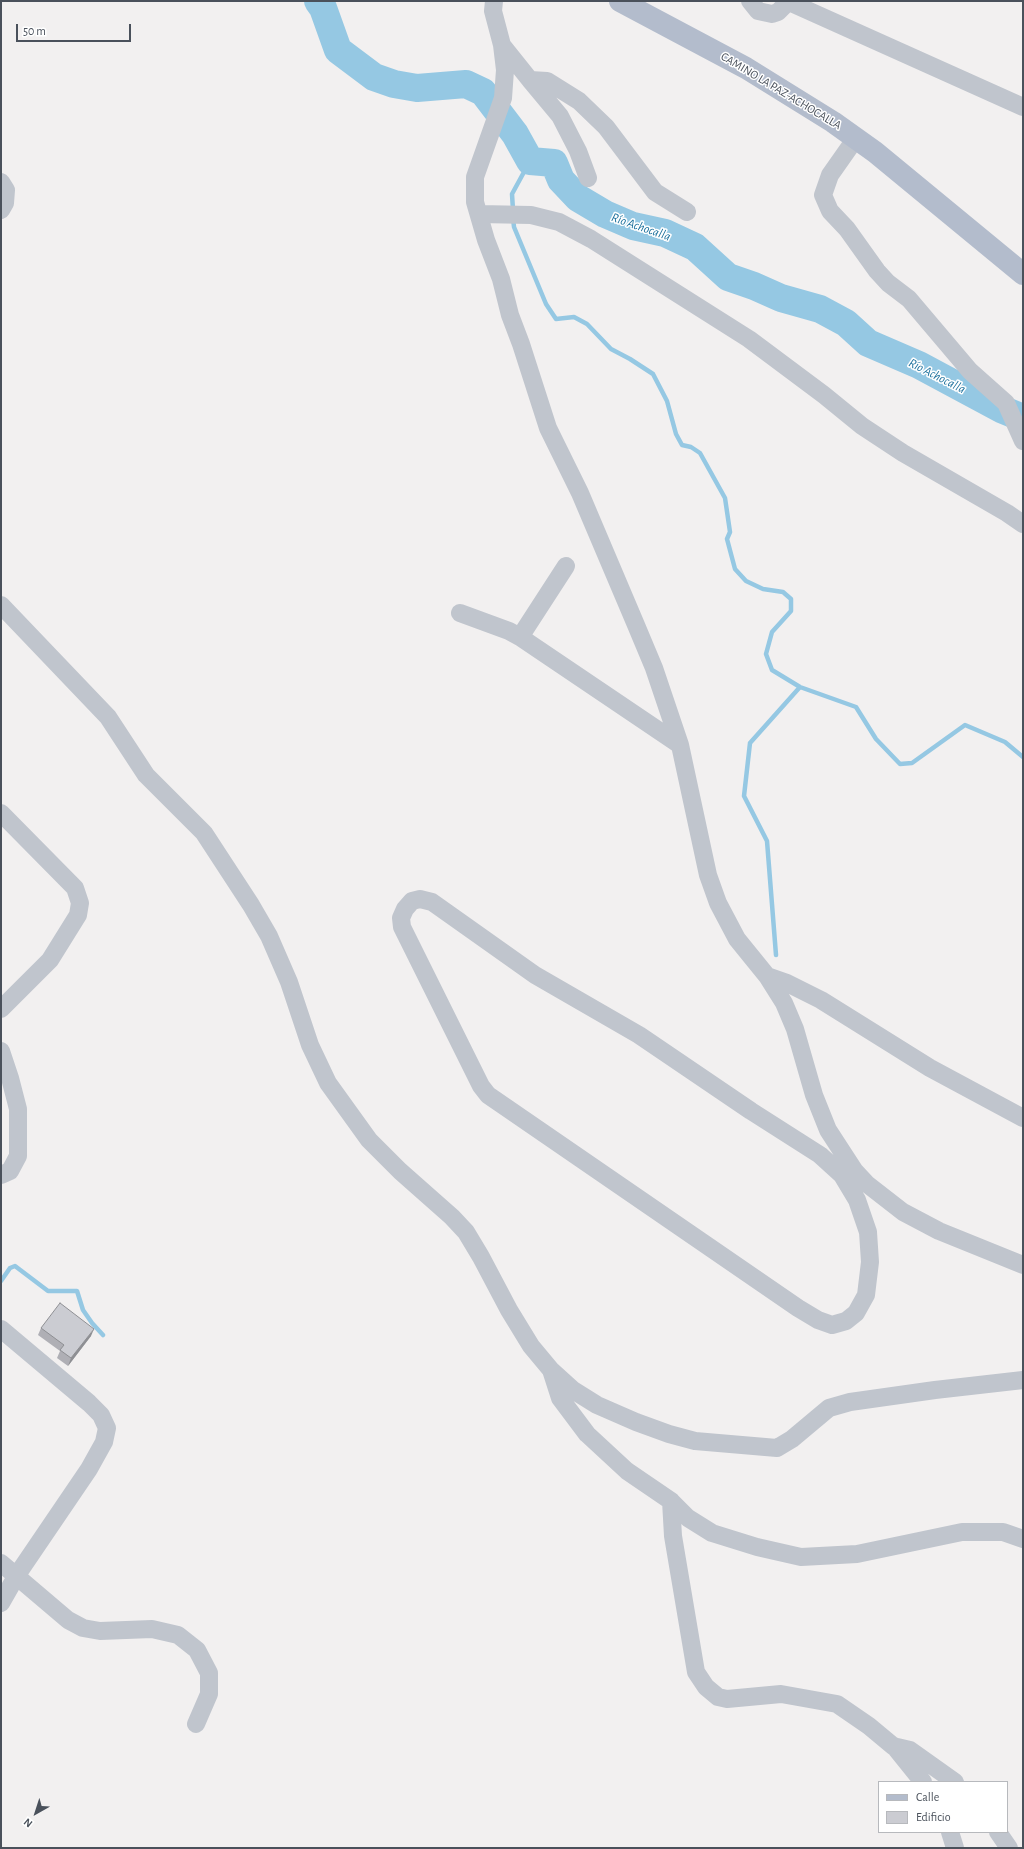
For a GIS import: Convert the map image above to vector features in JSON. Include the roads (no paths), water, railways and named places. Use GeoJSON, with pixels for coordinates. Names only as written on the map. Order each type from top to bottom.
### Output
{"type":"FeatureCollection","features":[{"type":"Feature","properties":{"kind":"main road","name":"CAMINO LA PAZ-ACHOCALLA"},"geometry":{"type":"LineString","coordinates":[[620,1],[746,68],[803,102],[875,152],[1023,274]]}},
{"type":"Feature","properties":{"kind":"street"},"geometry":{"type":"LineString","coordinates":[[494,1],[493,11],[502,45],[505,70],[503,98],[475,177],[475,202],[480,214],[486,240],[501,280],[510,315],[548,428],[580,493],[654,668],[680,745],[708,875],[721,908],[737,939],[767,976],[784,1003],[795,1029],[814,1094],[828,1130],[848,1172],[868,1232],[870,1262],[866,1295],[856,1313],[846,1321],[832,1325],[818,1320],[798,1308],[488,1095],[481,1086],[402,927],[401,918],[405,909],[412,901],[420,899],[432,902],[535,975],[639,1035],[751,1111],[820,1155],[848,1172],[867,1184],[903,1212],[939,1231],[1023,1266]]}},
{"type":"Feature","properties":{"kind":"street"},"geometry":{"type":"LineString","coordinates":[[750,1],[758,11],[772,14],[778,12],[787,1],[1023,107]]}},
{"type":"Feature","properties":{"kind":"street"},"geometry":{"type":"LineString","coordinates":[[502,45],[560,116],[578,151],[588,178]]}},
{"type":"Feature","properties":{"kind":"street"},"geometry":{"type":"LineString","coordinates":[[530,80],[547,81],[579,101],[606,127],[622,151],[655,192],[688,212]]}},
{"type":"Feature","properties":{"kind":"street"},"geometry":{"type":"LineString","coordinates":[[856,138],[830,175],[823,195],[830,211],[847,229],[877,271],[888,283],[909,299],[970,371],[1006,403],[1023,441]]}},
{"type":"Feature","properties":{"kind":"street"},"geometry":{"type":"LineString","coordinates":[[1,182],[6,190],[5,203],[1,210]]}},
{"type":"Feature","properties":{"kind":"street"},"geometry":{"type":"LineString","coordinates":[[480,214],[531,216],[559,222],[591,239],[749,339],[824,395],[862,426],[903,453],[1007,513],[1023,524]]}},
{"type":"Feature","properties":{"kind":"street"},"geometry":{"type":"LineString","coordinates":[[520,637],[566,566]]}},
{"type":"Feature","properties":{"kind":"street"},"geometry":{"type":"LineString","coordinates":[[1,605],[108,717],[146,775],[204,833],[251,905],[269,936],[289,982],[310,1045],[328,1082],[369,1140],[400,1171],[452,1217],[466,1232],[482,1257],[509,1310],[531,1346],[552,1370],[573,1390],[597,1405],[669,1434],[695,1441],[777,1448],[792,1439],[829,1408],[850,1402],[1023,1380]]}},
{"type":"Feature","properties":{"kind":"street"},"geometry":{"type":"LineString","coordinates":[[460,612],[509,631],[520,637],[680,745]]}},
{"type":"Feature","properties":{"kind":"street"},"geometry":{"type":"LineString","coordinates":[[1,813],[74,888],[80,903],[78,915],[50,960],[1,1009]]}},
{"type":"Feature","properties":{"kind":"street"},"geometry":{"type":"LineString","coordinates":[[767,976],[787,983],[821,1000],[930,1068],[1023,1118]]}},
{"type":"Feature","properties":{"kind":"street"},"geometry":{"type":"LineString","coordinates":[[1,1051],[18,1109],[18,1156],[10,1171],[1,1175]]}},
{"type":"Feature","properties":{"kind":"street"},"geometry":{"type":"LineString","coordinates":[[1,1329],[89,1403],[101,1415],[107,1428],[104,1442],[89,1469],[17,1575],[1,1603]]}},
{"type":"Feature","properties":{"kind":"street"},"geometry":{"type":"LineString","coordinates":[[552,1370],[560,1398],[587,1434],[628,1471],[671,1501],[688,1518],[712,1532],[757,1547],[801,1557],[857,1554],[962,1532],[1003,1532],[1023,1539]]}},
{"type":"Feature","properties":{"kind":"street"},"geometry":{"type":"LineString","coordinates":[[671,1501],[672,1536],[696,1672],[706,1687],[718,1697],[727,1699],[781,1694],[837,1704],[869,1726],[893,1746],[922,1781]]}},
{"type":"Feature","properties":{"kind":"street"},"geometry":{"type":"LineString","coordinates":[[1,1563],[17,1575],[68,1620],[83,1628],[100,1631],[152,1629],[178,1635],[197,1650],[208,1673],[209,1694],[196,1724]]}},
{"type":"Feature","properties":{"kind":"street"},"geometry":{"type":"LineString","coordinates":[[893,1746],[910,1750],[954,1781]]}},
{"type":"Feature","properties":{"kind":"street"},"geometry":{"type":"LineString","coordinates":[[950,1833],[955,1848]]}},
{"type":"Feature","properties":{"kind":"street"},"geometry":{"type":"LineString","coordinates":[[999,1833],[1008,1848]]}},
{"type":"Feature","properties":{"kind":"waterway","name":"Río Achocalla"},"geometry":{"type":"LineString","coordinates":[[318,1],[323,8],[338,50],[374,77],[394,84],[417,88],[466,84],[483,92],[515,134],[530,161],[554,163],[561,180],[578,198],[605,214],[633,226],[665,233],[695,247],[728,277],[754,286],[781,298],[820,309],[846,323],[868,343],[919,365],[1001,409],[1023,418]]}},
{"type":"Feature","properties":{"kind":"waterway"},"geometry":{"type":"LineString","coordinates":[[513,210],[512,194],[530,161]]}},
{"type":"Feature","properties":{"kind":"waterway"},"geometry":{"type":"LineString","coordinates":[[513,218],[514,227],[546,304],[556,319],[574,317],[587,324],[611,349],[653,374],[667,401],[676,434],[682,445],[691,447],[700,453],[725,498],[730,532],[727,539],[735,569],[746,581],[763,589],[783,592],[791,599],[791,611],[772,632],[766,654],[772,670],[800,687],[856,707],[876,739],[900,764],[912,763],[965,725],[1005,742],[1023,757]]}},
{"type":"Feature","properties":{"kind":"waterway"},"geometry":{"type":"LineString","coordinates":[[776,955],[767,841],[744,796],[750,743],[800,687]]}},
{"type":"Feature","properties":{"kind":"waterway"},"geometry":{"type":"LineString","coordinates":[[1,1281],[10,1268],[15,1266],[48,1291],[77,1291],[83,1310],[103,1335]]}}]}
